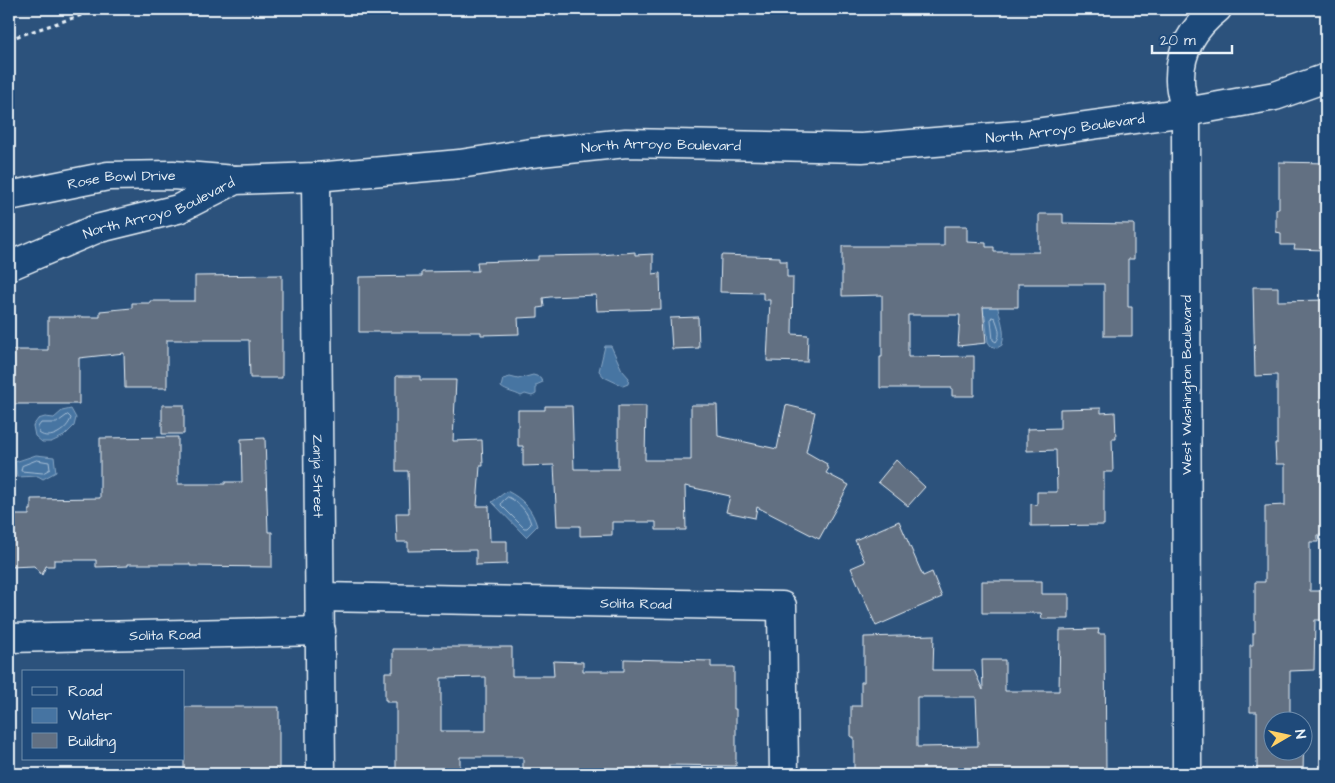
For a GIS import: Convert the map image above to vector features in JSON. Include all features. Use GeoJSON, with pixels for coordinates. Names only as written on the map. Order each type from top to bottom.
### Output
{"type":"FeatureCollection","features":[{"type":"Feature","properties":{"kind":"street","name":"West Washington Boulevard"},"geometry":{"type":"LineString","coordinates":[[1187,774],[1186,112],[1180,83],[1180,67],[1184,51],[1192,35],[1202,20],[1217,9]]}},
{"type":"Feature","properties":{"kind":"street","name":"North Arroyo Boulevard"},"geometry":{"type":"LineString","coordinates":[[9,266],[96,229],[178,209],[235,180],[316,177],[460,164],[531,153],[626,143],[862,148],[1020,134],[1186,112],[1275,96],[1326,78]]}},
{"type":"Feature","properties":{"kind":"street","name":"Rose Bowl Drive"},"geometry":{"type":"LineString","coordinates":[[9,196],[108,176],[173,174],[235,180]]}},
{"type":"Feature","properties":{"kind":"street","name":"Zanja Street"},"geometry":{"type":"LineString","coordinates":[[316,177],[321,774]]}},
{"type":"Feature","properties":{"kind":"street","name":"Solita Road"},"geometry":{"type":"LineString","coordinates":[[321,597],[782,606],[784,774]]}},
{"type":"Feature","properties":{"kind":"street","name":"Solita Road"},"geometry":{"type":"LineString","coordinates":[[9,638],[321,631]]}},
{"type":"Feature","properties":{"kind":"path"},"geometry":{"type":"LineString","coordinates":[[9,39],[100,9]]}},
{"type":"Feature","properties":{"kind":"water"},"geometry":{"type":"Polygon","coordinates":[[[989,303],[997,304],[1002,324],[1002,345],[997,348],[991,346],[988,342],[985,316],[981,313],[982,308],[989,303]]]}},
{"type":"Feature","properties":{"kind":"water"},"geometry":{"type":"Polygon","coordinates":[[[605,346],[611,346],[622,370],[629,378],[628,384],[623,386],[604,377],[599,371],[605,346]]]}},
{"type":"Feature","properties":{"kind":"water"},"geometry":{"type":"Polygon","coordinates":[[[533,375],[540,377],[543,382],[536,385],[536,394],[532,396],[525,394],[521,396],[501,387],[503,379],[510,377],[518,379],[533,375]]]}},
{"type":"Feature","properties":{"kind":"water"},"geometry":{"type":"Polygon","coordinates":[[[71,409],[76,418],[74,426],[64,436],[51,442],[42,442],[35,436],[33,426],[38,419],[45,417],[54,418],[62,411],[71,409]]]}},
{"type":"Feature","properties":{"kind":"water"},"geometry":{"type":"Polygon","coordinates":[[[36,455],[54,457],[56,472],[43,479],[38,476],[17,477],[15,462],[36,455]]]}},
{"type":"Feature","properties":{"kind":"water"},"geometry":{"type":"Polygon","coordinates":[[[507,491],[518,497],[526,505],[535,520],[537,526],[526,537],[492,502],[507,491]]]}},
{"type":"Feature","properties":{"kind":"building"},"geometry":{"type":"Polygon","coordinates":[[[1279,162],[1326,163],[1326,240],[1324,240],[1324,250],[1294,249],[1295,245],[1281,245],[1281,233],[1276,232],[1276,209],[1279,209],[1279,162]]]}},
{"type":"Feature","properties":{"kind":"building"},"geometry":{"type":"Polygon","coordinates":[[[1039,214],[1063,214],[1063,223],[1134,224],[1134,259],[1128,259],[1128,307],[1132,307],[1132,336],[1104,336],[1104,284],[1018,284],[1018,307],[983,307],[986,343],[958,346],[960,315],[908,315],[908,357],[974,356],[974,396],[952,396],[952,388],[880,388],[882,295],[842,296],[842,246],[944,246],[944,226],[967,226],[967,242],[986,243],[986,247],[994,247],[994,252],[1039,252],[1039,214]]]}},
{"type":"Feature","properties":{"kind":"building"},"geometry":{"type":"Polygon","coordinates":[[[635,252],[635,255],[653,254],[653,274],[660,273],[661,309],[597,311],[596,295],[550,297],[543,298],[544,307],[538,308],[538,317],[518,318],[519,334],[481,335],[481,332],[359,332],[359,277],[422,276],[422,272],[478,271],[477,262],[538,260],[538,256],[601,255],[635,252]]]}},
{"type":"Feature","properties":{"kind":"building"},"geometry":{"type":"Polygon","coordinates":[[[721,255],[780,257],[780,261],[787,261],[787,277],[793,277],[792,334],[808,335],[807,362],[767,361],[770,300],[763,300],[763,293],[720,292],[721,255]]]}},
{"type":"Feature","properties":{"kind":"building"},"geometry":{"type":"Polygon","coordinates":[[[282,275],[282,378],[250,378],[249,340],[167,340],[167,388],[125,388],[124,353],[79,358],[79,404],[9,404],[9,350],[48,350],[48,317],[100,317],[100,311],[132,308],[132,303],[195,301],[195,276],[282,275]]]}},
{"type":"Feature","properties":{"kind":"building"},"geometry":{"type":"Polygon","coordinates":[[[1253,287],[1278,287],[1278,301],[1326,300],[1326,535],[1318,535],[1318,542],[1310,542],[1310,591],[1326,591],[1326,620],[1315,620],[1314,670],[1290,671],[1290,710],[1262,710],[1262,760],[1303,760],[1303,774],[1257,774],[1257,712],[1250,712],[1250,645],[1253,645],[1253,633],[1255,633],[1255,582],[1265,582],[1265,506],[1285,505],[1285,464],[1276,464],[1277,375],[1255,376],[1253,287]]]}},
{"type":"Feature","properties":{"kind":"building"},"geometry":{"type":"Polygon","coordinates":[[[698,317],[699,348],[672,349],[670,318],[698,317]]]}},
{"type":"Feature","properties":{"kind":"building"},"geometry":{"type":"Polygon","coordinates":[[[396,376],[420,376],[420,380],[456,380],[453,441],[482,440],[483,466],[480,466],[477,506],[489,506],[490,541],[507,541],[507,564],[476,565],[476,550],[408,551],[408,542],[397,542],[396,513],[409,513],[408,471],[396,471],[396,376]]]}},
{"type":"Feature","properties":{"kind":"building"},"geometry":{"type":"Polygon","coordinates":[[[162,405],[184,405],[184,434],[162,434],[162,405]]]}},
{"type":"Feature","properties":{"kind":"building"},"geometry":{"type":"Polygon","coordinates":[[[691,405],[717,405],[718,436],[777,449],[786,405],[815,412],[806,452],[827,464],[826,466],[829,468],[826,473],[849,485],[819,539],[757,507],[755,518],[726,512],[730,496],[685,486],[686,530],[656,530],[656,522],[612,522],[612,535],[580,536],[580,526],[557,526],[554,465],[523,466],[523,446],[518,446],[518,410],[545,410],[545,406],[572,406],[574,469],[618,469],[618,406],[646,406],[645,460],[691,460],[691,405]]]}},
{"type":"Feature","properties":{"kind":"building"},"geometry":{"type":"Polygon","coordinates":[[[1101,408],[1101,413],[1115,412],[1116,439],[1112,439],[1113,472],[1104,472],[1104,525],[1031,526],[1031,504],[1037,505],[1037,492],[1057,492],[1056,450],[1027,451],[1027,429],[1060,428],[1060,409],[1101,408]]]}},
{"type":"Feature","properties":{"kind":"building"},"geometry":{"type":"Polygon","coordinates":[[[178,437],[178,484],[242,482],[241,439],[265,438],[268,532],[272,532],[272,567],[128,564],[128,566],[96,567],[96,560],[54,560],[54,566],[46,566],[42,575],[34,566],[9,567],[9,515],[29,515],[31,499],[100,498],[100,438],[178,437]]]}},
{"type":"Feature","properties":{"kind":"building"},"geometry":{"type":"Polygon","coordinates":[[[896,460],[925,487],[908,506],[878,482],[896,460]]]}},
{"type":"Feature","properties":{"kind":"building"},"geometry":{"type":"Polygon","coordinates":[[[899,521],[923,576],[932,572],[942,597],[876,626],[851,568],[865,562],[855,540],[899,521]]]}},
{"type":"Feature","properties":{"kind":"building"},"geometry":{"type":"Polygon","coordinates":[[[982,581],[1042,581],[1042,594],[1069,594],[1069,619],[1042,619],[1041,613],[982,613],[982,581]]]}},
{"type":"Feature","properties":{"kind":"building"},"geometry":{"type":"Polygon","coordinates":[[[1099,629],[1098,634],[1105,634],[1106,774],[854,774],[854,737],[851,737],[851,706],[861,706],[861,682],[864,682],[864,637],[934,635],[933,670],[974,670],[983,690],[982,660],[1005,660],[1005,691],[1059,691],[1060,630],[1099,629]],[[917,697],[917,747],[978,746],[976,697],[917,697]]]}},
{"type":"Feature","properties":{"kind":"building"},"geometry":{"type":"Polygon","coordinates":[[[433,647],[512,647],[512,676],[554,676],[553,661],[583,662],[583,671],[624,671],[624,659],[711,661],[711,667],[734,667],[736,766],[669,765],[669,771],[642,772],[642,769],[594,770],[594,774],[523,774],[523,757],[460,757],[460,774],[396,774],[396,702],[387,702],[385,700],[385,672],[393,672],[393,649],[434,649],[433,647]],[[486,677],[441,678],[441,731],[486,731],[486,677]]]}},
{"type":"Feature","properties":{"kind":"building"},"geometry":{"type":"Polygon","coordinates":[[[185,707],[279,707],[279,774],[184,774],[185,707]]]}}]}
